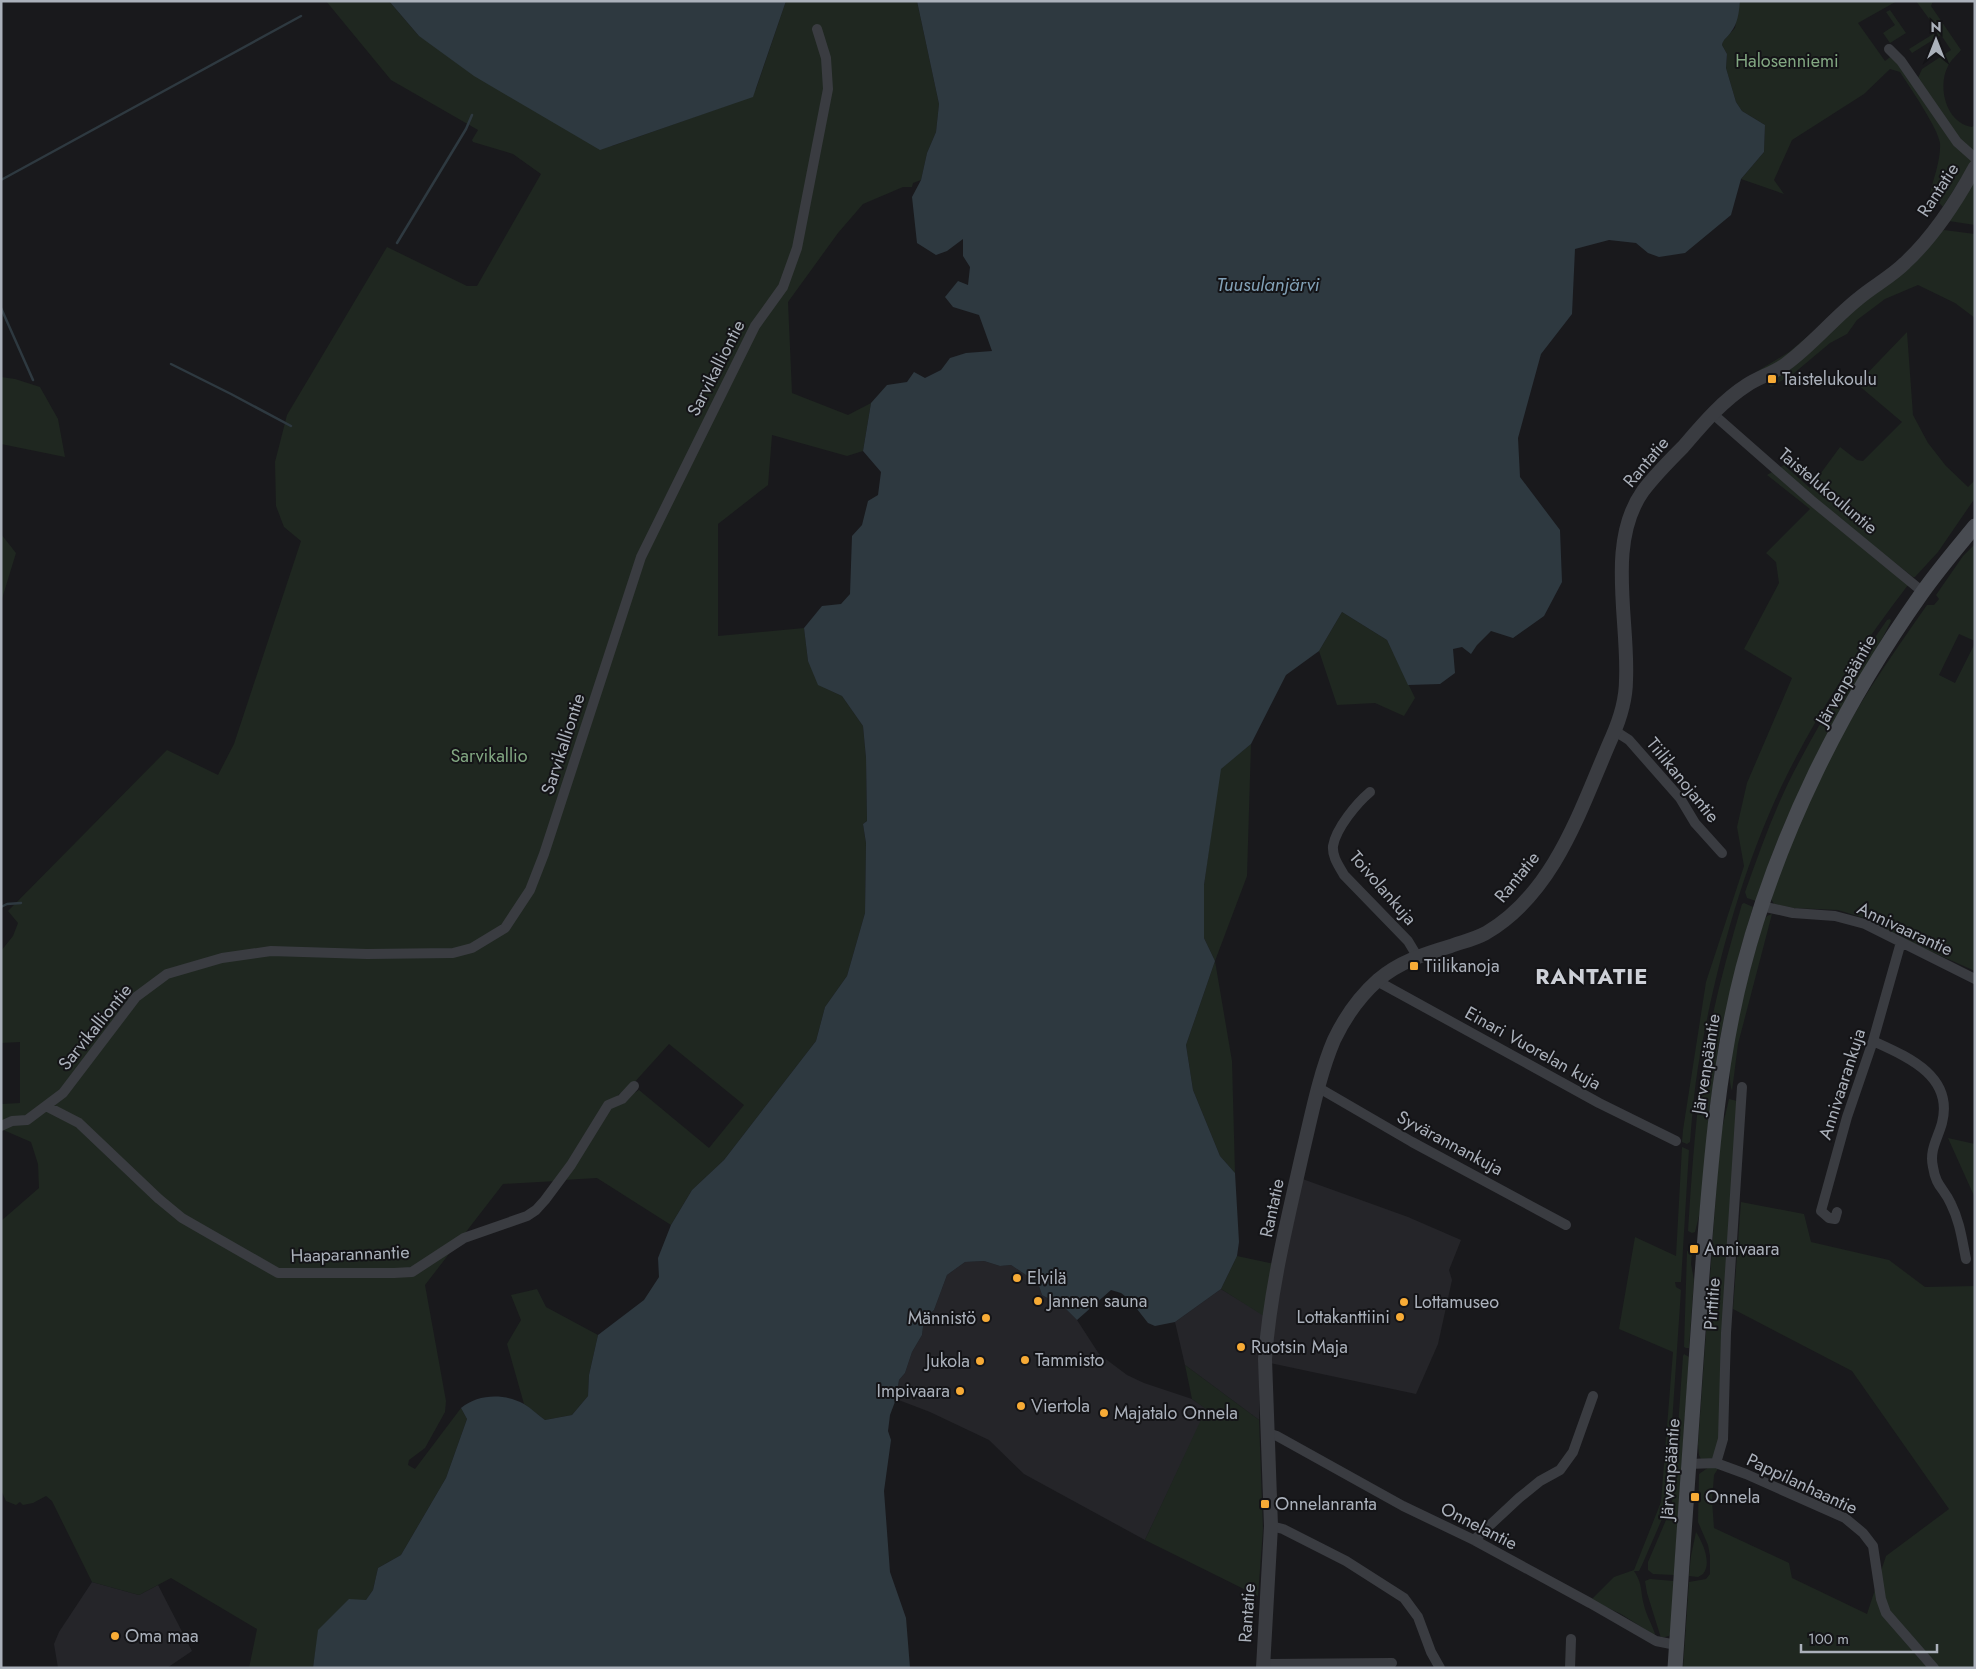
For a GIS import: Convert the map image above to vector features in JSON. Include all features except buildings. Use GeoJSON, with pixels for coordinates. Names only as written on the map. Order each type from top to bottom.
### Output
{"type":"FeatureCollection","features":[{"type":"Feature","properties":{"kind":"main road","name":"Järvenpääntie"},"geometry":{"type":"LineString","coordinates":[[1675,1668],[1705,1238],[1719,1092],[1735,1002],[1761,906],[1802,802],[1834,736],[1884,651],[1922,592],[1975,526]]}},
{"type":"Feature","properties":{"kind":"street","name":"Sarvikalliontie"},"geometry":{"type":"LineString","coordinates":[[1,1126],[12,1121],[27,1120],[62,1093],[136,997],[167,974],[222,958],[270,950],[367,954],[453,953],[472,948],[505,928],[530,890],[544,854],[641,557],[754,326],[782,287],[797,248],[828,89],[826,58],[817,28]]}},
{"type":"Feature","properties":{"kind":"street"},"geometry":{"type":"LineString","coordinates":[[1889,49],[1901,61],[1957,142],[1975,158]]}},
{"type":"Feature","properties":{"kind":"street","name":"Rantatie"},"geometry":{"type":"LineString","coordinates":[[1263,1666],[1271,1526],[1265,1359],[1270,1315],[1292,1198],[1319,1088],[1335,1039],[1352,1010],[1377,981],[1417,956],[1482,935],[1512,915],[1536,889],[1554,864],[1615,731],[1623,707],[1626,678],[1622,569],[1625,530],[1634,504],[1644,489],[1713,414],[1746,386],[1786,364],[1858,298],[1904,264],[1939,225],[1963,190],[1975,168]]}},
{"type":"Feature","properties":{"kind":"street","name":"Taistelukouluntie"},"geometry":{"type":"LineString","coordinates":[[1713,414],[1811,500],[1922,592]]}},
{"type":"Feature","properties":{"kind":"street","name":"Tiilikanojantie"},"geometry":{"type":"LineString","coordinates":[[1615,731],[1629,740],[1680,798],[1694,823],[1722,853]]}},
{"type":"Feature","properties":{"kind":"street","name":"Toivolankuja"},"geometry":{"type":"LineString","coordinates":[[1370,792],[1359,802],[1338,831],[1333,847],[1334,856],[1344,874],[1408,941],[1417,956]]}},
{"type":"Feature","properties":{"kind":"street","name":"Annivaarantie"},"geometry":{"type":"LineString","coordinates":[[1761,906],[1793,913],[1835,916],[1865,924],[1975,979]]}},
{"type":"Feature","properties":{"kind":"street","name":"Annivaarankuja"},"geometry":{"type":"LineString","coordinates":[[1837,1212],[1835,1219],[1829,1218],[1821,1211],[1847,1117],[1873,1041],[1901,942]]}},
{"type":"Feature","properties":{"kind":"street","name":"Einari Vuorelan kuja"},"geometry":{"type":"LineString","coordinates":[[1377,981],[1599,1103],[1676,1141]]}},
{"type":"Feature","properties":{"kind":"street"},"geometry":{"type":"LineString","coordinates":[[1873,1041],[1902,1054],[1926,1071],[1939,1084],[1944,1102],[1942,1122],[1932,1153],[1932,1165],[1936,1183],[1950,1202],[1959,1222],[1966,1259]]}},
{"type":"Feature","properties":{"kind":"street","name":"Haaparannantie"},"geometry":{"type":"LineString","coordinates":[[46,1106],[79,1123],[159,1199],[182,1218],[278,1273],[394,1273],[412,1272],[464,1238],[527,1216],[536,1210],[571,1165],[608,1105],[622,1099],[634,1086]]}},
{"type":"Feature","properties":{"kind":"street","name":"Pirttitie"},"geometry":{"type":"LineString","coordinates":[[1716,1463],[1723,1439],[1726,1333],[1742,1087]]}},
{"type":"Feature","properties":{"kind":"street","name":"Syvärannankuja"},"geometry":{"type":"LineString","coordinates":[[1319,1088],[1412,1142],[1566,1225]]}},
{"type":"Feature","properties":{"kind":"street"},"geometry":{"type":"LineString","coordinates":[[1474,1540],[1540,1481],[1560,1470],[1573,1452],[1593,1396]]}},
{"type":"Feature","properties":{"kind":"street","name":"Onnelantie"},"geometry":{"type":"LineString","coordinates":[[1267,1432],[1403,1506],[1474,1540],[1656,1641],[1676,1645]]}},
{"type":"Feature","properties":{"kind":"street","name":"Pappilanhaantie"},"geometry":{"type":"LineString","coordinates":[[1690,1464],[1716,1463],[1746,1474],[1845,1518],[1863,1532],[1873,1546],[1881,1599],[1886,1613],[1934,1668]]}},
{"type":"Feature","properties":{"kind":"street"},"geometry":{"type":"LineString","coordinates":[[1271,1526],[1283,1529],[1346,1561],[1404,1598],[1418,1617],[1431,1652],[1440,1668]]}},
{"type":"Feature","properties":{"kind":"street"},"geometry":{"type":"LineString","coordinates":[[1570,1668],[1571,1639]]}},
{"type":"Feature","properties":{"kind":"street"},"geometry":{"type":"LineString","coordinates":[[1263,1666],[1392,1663]]}},
{"type":"Feature","properties":{"kind":"shaded area"},"geometry":{"type":"Polygon","coordinates":[[[1297,1177],[1408,1217],[1461,1240],[1449,1270],[1452,1280],[1438,1344],[1416,1394],[1260,1361],[1259,1420],[1185,1365],[1175,1322],[1221,1289],[1267,1317],[1297,1177]]]}},
{"type":"Feature","properties":{"kind":"shaded area"},"geometry":{"type":"Polygon","coordinates":[[[984,1261],[1000,1266],[1011,1265],[1038,1283],[1042,1295],[1065,1308],[1077,1320],[1099,1354],[1127,1375],[1144,1383],[1192,1399],[1207,1409],[1145,1540],[1024,1474],[989,1440],[930,1412],[896,1399],[899,1380],[905,1373],[912,1352],[922,1335],[924,1319],[934,1310],[947,1275],[965,1262],[984,1261]]]}},
{"type":"Feature","properties":{"kind":"shaded area"},"geometry":{"type":"Polygon","coordinates":[[[92,1582],[139,1595],[158,1585],[192,1651],[167,1668],[58,1668],[54,1644],[59,1632],[92,1582]]]}},
{"type":"Feature","properties":{"kind":"green space","name":"Sarvikallio"},"geometry":{"type":"Polygon","coordinates":[[[326,1],[389,1],[419,36],[612,146],[737,102],[756,89],[786,1],[917,1],[939,104],[936,132],[927,153],[921,180],[913,183],[912,187],[903,187],[863,204],[838,233],[788,302],[792,393],[848,415],[871,403],[863,451],[847,456],[772,435],[768,485],[718,524],[718,636],[804,628],[808,661],[825,688],[842,696],[863,726],[866,758],[867,821],[863,824],[866,843],[865,913],[847,976],[825,1007],[816,1041],[724,1160],[692,1190],[671,1225],[597,1178],[563,1180],[610,1107],[639,1090],[709,1148],[744,1105],[669,1044],[632,1085],[606,1104],[557,1181],[503,1184],[425,1285],[446,1401],[445,1412],[425,1448],[409,1460],[408,1465],[415,1469],[461,1408],[467,1419],[446,1478],[401,1555],[378,1568],[373,1590],[366,1600],[319,1630],[313,1668],[249,1668],[257,1629],[171,1578],[139,1595],[92,1582],[52,1501],[46,1496],[33,1503],[23,1505],[20,1502],[16,1505],[6,1501],[1,1490],[1,1221],[39,1188],[38,1164],[31,1142],[1,1129],[1,1098],[2,1104],[20,1103],[20,1042],[1,1043],[1,951],[13,936],[18,923],[8,911],[167,750],[218,775],[234,744],[301,541],[284,527],[276,506],[275,462],[287,415],[387,247],[467,286],[477,286],[541,174],[513,154],[473,142],[472,140],[478,130],[391,80],[326,1]]]}},
{"type":"Feature","properties":{"kind":"green space","name":"Halosenniemi"},"geometry":{"type":"Polygon","coordinates":[[[1740,1],[1897,1],[1858,23],[1885,61],[1894,54],[1918,78],[1922,69],[1951,50],[1941,35],[1912,53],[1909,49],[1938,31],[1916,1],[1933,1],[1931,6],[1961,50],[1949,64],[1945,74],[1943,84],[1946,103],[1956,119],[1972,127],[1975,125],[1975,156],[1943,207],[1930,193],[1939,155],[1940,143],[1938,136],[1923,107],[1900,72],[1890,69],[1864,94],[1792,140],[1774,180],[1784,194],[1741,179],[1764,152],[1765,125],[1742,111],[1736,102],[1726,68],[1727,54],[1722,45],[1723,41],[1735,28],[1740,1]]]}},
{"type":"Feature","properties":{"kind":"green space"},"geometry":{"type":"Polygon","coordinates":[[[1890,10],[1906,33],[1890,43],[1883,33],[1895,25],[1886,12],[1890,10]]]}},
{"type":"Feature","properties":{"kind":"green space"},"geometry":{"type":"Polygon","coordinates":[[[1975,175],[1975,225],[1949,221],[1975,175]]]}},
{"type":"Feature","properties":{"kind":"green space"},"geometry":{"type":"Polygon","coordinates":[[[1944,230],[1975,234],[1975,318],[1955,303],[1918,285],[1885,299],[1857,320],[1847,334],[1830,343],[1793,374],[1771,387],[1756,372],[1789,352],[1890,267],[1901,274],[1938,233],[1944,230]]]}},
{"type":"Feature","properties":{"kind":"green space"},"geometry":{"type":"Polygon","coordinates":[[[1907,332],[1913,415],[1928,443],[1946,466],[1968,487],[1975,480],[1975,498],[1938,552],[1915,577],[1890,559],[1908,585],[1858,654],[1827,703],[1786,777],[1756,846],[1743,882],[1722,956],[1712,994],[1698,1067],[1690,1142],[1687,1144],[1682,1142],[1683,1130],[1706,982],[1744,866],[1737,827],[1747,783],[1792,678],[1744,649],[1779,583],[1776,562],[1766,553],[1810,509],[1767,475],[1784,465],[1810,488],[1840,447],[1857,460],[1863,461],[1902,422],[1857,384],[1907,332]]]}},
{"type":"Feature","properties":{"kind":"green space"},"geometry":{"type":"Polygon","coordinates":[[[1,377],[15,379],[40,387],[58,419],[65,457],[1,444],[1,377]]]}},
{"type":"Feature","properties":{"kind":"green space"},"geometry":{"type":"Polygon","coordinates":[[[1,534],[16,553],[1,602],[1,534]]]}},
{"type":"Feature","properties":{"kind":"green space"},"geometry":{"type":"Polygon","coordinates":[[[1975,544],[1975,641],[1959,634],[1939,675],[1955,683],[1975,643],[1975,971],[1914,944],[1867,919],[1838,910],[1794,908],[1774,904],[1771,899],[1802,817],[1841,737],[1885,666],[1927,605],[1934,605],[1939,599],[1936,595],[1963,556],[1975,544]]]}},
{"type":"Feature","properties":{"kind":"green space"},"geometry":{"type":"Polygon","coordinates":[[[1342,612],[1387,640],[1415,698],[1404,716],[1375,703],[1337,705],[1319,651],[1342,612]]]}},
{"type":"Feature","properties":{"kind":"green space"},"geometry":{"type":"Polygon","coordinates":[[[1890,619],[1891,621],[1883,637],[1828,733],[1796,799],[1781,832],[1756,901],[1747,898],[1745,892],[1757,859],[1791,778],[1841,690],[1887,620],[1890,619]]]}},
{"type":"Feature","properties":{"kind":"green space"},"geometry":{"type":"Polygon","coordinates":[[[1251,744],[1247,876],[1215,961],[1204,938],[1204,885],[1220,769],[1251,744]]]}},
{"type":"Feature","properties":{"kind":"green space"},"geometry":{"type":"Polygon","coordinates":[[[1742,904],[1753,907],[1740,951],[1719,1042],[1709,1114],[1700,1212],[1695,1232],[1692,1233],[1688,1231],[1693,1162],[1706,1048],[1722,976],[1742,904]]]}},
{"type":"Feature","properties":{"kind":"green space"},"geometry":{"type":"Polygon","coordinates":[[[1772,914],[1738,1044],[1732,1091],[1730,1077],[1731,1057],[1740,1007],[1764,920],[1772,914]]]}},
{"type":"Feature","properties":{"kind":"green space"},"geometry":{"type":"Polygon","coordinates":[[[1215,961],[1232,1061],[1235,1173],[1220,1156],[1193,1090],[1186,1045],[1215,961]]]}},
{"type":"Feature","properties":{"kind":"green space"},"geometry":{"type":"Polygon","coordinates":[[[1729,1099],[1737,1101],[1718,1446],[1714,1458],[1701,1459],[1698,1444],[1718,1165],[1721,1133],[1729,1099]]]}},
{"type":"Feature","properties":{"kind":"green space"},"geometry":{"type":"Polygon","coordinates":[[[1948,1138],[1975,1144],[1975,1198],[1948,1138]]]}},
{"type":"Feature","properties":{"kind":"green space"},"geometry":{"type":"Polygon","coordinates":[[[1682,1147],[1689,1150],[1681,1282],[1675,1282],[1676,1287],[1681,1290],[1667,1498],[1662,1519],[1642,1565],[1639,1571],[1634,1571],[1640,1584],[1645,1609],[1654,1630],[1654,1635],[1621,1614],[1591,1600],[1614,1577],[1634,1570],[1661,1502],[1673,1352],[1619,1329],[1635,1237],[1676,1256],[1682,1147]]]}},
{"type":"Feature","properties":{"kind":"green space"},"geometry":{"type":"Polygon","coordinates":[[[1741,1202],[1804,1214],[1811,1242],[1889,1260],[1925,1287],[1975,1286],[1975,1668],[1683,1668],[1689,1582],[1706,1579],[1710,1574],[1708,1545],[1698,1522],[1699,1474],[1709,1467],[1719,1467],[1714,1475],[1712,1500],[1714,1528],[1789,1563],[1792,1578],[1867,1614],[1886,1556],[1949,1509],[1852,1371],[1733,1309],[1741,1202]]]}},
{"type":"Feature","properties":{"kind":"green space"},"geometry":{"type":"Polygon","coordinates":[[[1687,1251],[1692,1252],[1691,1264],[1694,1280],[1689,1348],[1684,1347],[1687,1251]]]}},
{"type":"Feature","properties":{"kind":"green space"},"geometry":{"type":"Polygon","coordinates":[[[1237,1256],[1279,1265],[1267,1318],[1221,1289],[1237,1256]]]}},
{"type":"Feature","properties":{"kind":"green space"},"geometry":{"type":"Polygon","coordinates":[[[537,1289],[546,1307],[598,1335],[589,1375],[588,1396],[572,1415],[545,1420],[524,1404],[507,1344],[521,1320],[511,1295],[537,1289]]]}},
{"type":"Feature","properties":{"kind":"green space"},"geometry":{"type":"Polygon","coordinates":[[[1684,1354],[1689,1357],[1674,1575],[1653,1574],[1648,1570],[1648,1562],[1669,1513],[1673,1497],[1684,1354]]]}},
{"type":"Feature","properties":{"kind":"green space"},"geometry":{"type":"Polygon","coordinates":[[[1185,1365],[1259,1420],[1263,1529],[1258,1596],[1145,1540],[1206,1409],[1192,1399],[1185,1365]]]}},
{"type":"Feature","properties":{"kind":"green space"},"geometry":{"type":"Polygon","coordinates":[[[1696,1532],[1704,1547],[1707,1559],[1706,1569],[1698,1577],[1689,1576],[1696,1532]]]}},
{"type":"Feature","properties":{"kind":"green space"},"geometry":{"type":"Polygon","coordinates":[[[1650,1579],[1674,1581],[1671,1632],[1669,1636],[1661,1638],[1647,1593],[1645,1581],[1650,1579]]]}},
{"type":"Feature","properties":{"kind":"water"},"geometry":{"type":"Polygon","coordinates":[[[389,1],[786,1],[753,97],[600,150],[474,76],[419,36],[389,1]]]}},
{"type":"Feature","properties":{"kind":"water","name":"Tuusulanjärvi"},"geometry":{"type":"Polygon","coordinates":[[[917,1],[1740,1],[1735,25],[1722,45],[1727,54],[1726,68],[1736,102],[1742,111],[1765,125],[1764,152],[1741,179],[1731,215],[1685,253],[1659,257],[1648,253],[1636,243],[1609,240],[1575,249],[1572,314],[1541,354],[1518,438],[1520,477],[1560,530],[1562,582],[1544,616],[1513,638],[1491,631],[1471,654],[1462,647],[1453,649],[1455,673],[1440,684],[1408,685],[1387,640],[1342,612],[1319,651],[1286,675],[1251,744],[1221,769],[1204,885],[1204,938],[1215,961],[1186,1045],[1193,1090],[1220,1156],[1235,1173],[1239,1242],[1237,1256],[1221,1289],[1175,1322],[1155,1326],[1148,1323],[1130,1300],[1121,1293],[1111,1290],[1077,1320],[1065,1308],[1042,1295],[1038,1283],[1011,1265],[1000,1266],[984,1261],[965,1262],[947,1275],[934,1310],[924,1319],[922,1335],[912,1352],[905,1373],[899,1380],[888,1431],[891,1440],[884,1491],[890,1572],[906,1618],[910,1668],[313,1668],[318,1630],[349,1599],[366,1600],[373,1590],[378,1568],[401,1555],[446,1478],[467,1419],[461,1408],[468,1403],[483,1398],[508,1398],[524,1404],[545,1420],[572,1415],[588,1396],[589,1375],[598,1335],[644,1300],[659,1277],[658,1258],[671,1225],[692,1190],[724,1160],[816,1041],[825,1007],[847,976],[865,913],[866,843],[863,824],[867,821],[866,758],[863,726],[842,696],[818,685],[808,661],[804,628],[822,606],[841,604],[850,594],[852,536],[862,525],[868,501],[878,495],[881,472],[863,451],[871,403],[887,385],[907,382],[914,372],[925,378],[941,370],[950,358],[966,353],[992,351],[979,315],[953,307],[945,297],[958,281],[968,285],[970,267],[963,256],[963,239],[947,251],[936,255],[917,243],[912,197],[921,180],[927,153],[936,132],[939,104],[917,1]]]}},
{"type":"Feature","properties":{"kind":"waterway"},"geometry":{"type":"LineString","coordinates":[[1,180],[301,16]]}},
{"type":"Feature","properties":{"kind":"waterway"},"geometry":{"type":"LineString","coordinates":[[397,243],[466,129],[472,115]]}},
{"type":"Feature","properties":{"kind":"waterway"},"geometry":{"type":"LineString","coordinates":[[1,308],[33,380]]}},
{"type":"Feature","properties":{"kind":"waterway"},"geometry":{"type":"LineString","coordinates":[[171,364],[291,426]]}},
{"type":"Feature","properties":{"kind":"waterway"},"geometry":{"type":"LineString","coordinates":[[1,907],[7,904],[21,903]]}},
{"type":"Feature","properties":{"kind":"place","name":"Taistelukoulu"},"geometry":{"type":"Point","coordinates":[1772,379]}},
{"type":"Feature","properties":{"kind":"place","name":"Tiilikanoja"},"geometry":{"type":"Point","coordinates":[1414,966]}},
{"type":"Feature","properties":{"kind":"place","name":"Annivaara"},"geometry":{"type":"Point","coordinates":[1694,1249]}},
{"type":"Feature","properties":{"kind":"place","name":"Elvilä"},"geometry":{"type":"Point","coordinates":[1017,1278]}},
{"type":"Feature","properties":{"kind":"place","name":"Jannen sauna"},"geometry":{"type":"Point","coordinates":[1038,1301]}},
{"type":"Feature","properties":{"kind":"place","name":"Lottamuseo"},"geometry":{"type":"Point","coordinates":[1404,1302]}},
{"type":"Feature","properties":{"kind":"place","name":"Lottakanttiini"},"geometry":{"type":"Point","coordinates":[1400,1317]}},
{"type":"Feature","properties":{"kind":"place","name":"Männistö"},"geometry":{"type":"Point","coordinates":[986,1318]}},
{"type":"Feature","properties":{"kind":"place","name":"Ruotsin Maja"},"geometry":{"type":"Point","coordinates":[1241,1347]}},
{"type":"Feature","properties":{"kind":"place","name":"Tammisto"},"geometry":{"type":"Point","coordinates":[1025,1360]}},
{"type":"Feature","properties":{"kind":"place","name":"Jukola"},"geometry":{"type":"Point","coordinates":[980,1361]}},
{"type":"Feature","properties":{"kind":"place","name":"Impivaara"},"geometry":{"type":"Point","coordinates":[960,1391]}},
{"type":"Feature","properties":{"kind":"place","name":"Viertola"},"geometry":{"type":"Point","coordinates":[1021,1406]}},
{"type":"Feature","properties":{"kind":"place","name":"Majatalo Onnela"},"geometry":{"type":"Point","coordinates":[1104,1413]}},
{"type":"Feature","properties":{"kind":"place","name":"Onnela"},"geometry":{"type":"Point","coordinates":[1695,1497]}},
{"type":"Feature","properties":{"kind":"place","name":"Onnelanranta"},"geometry":{"type":"Point","coordinates":[1265,1504]}},
{"type":"Feature","properties":{"kind":"place","name":"Oma maa"},"geometry":{"type":"Point","coordinates":[115,1636]}},
{"type":"Feature","properties":{"kind":"district","name":"RANTATIE"},"geometry":{"type":"Point","coordinates":[1592,976]}}]}
